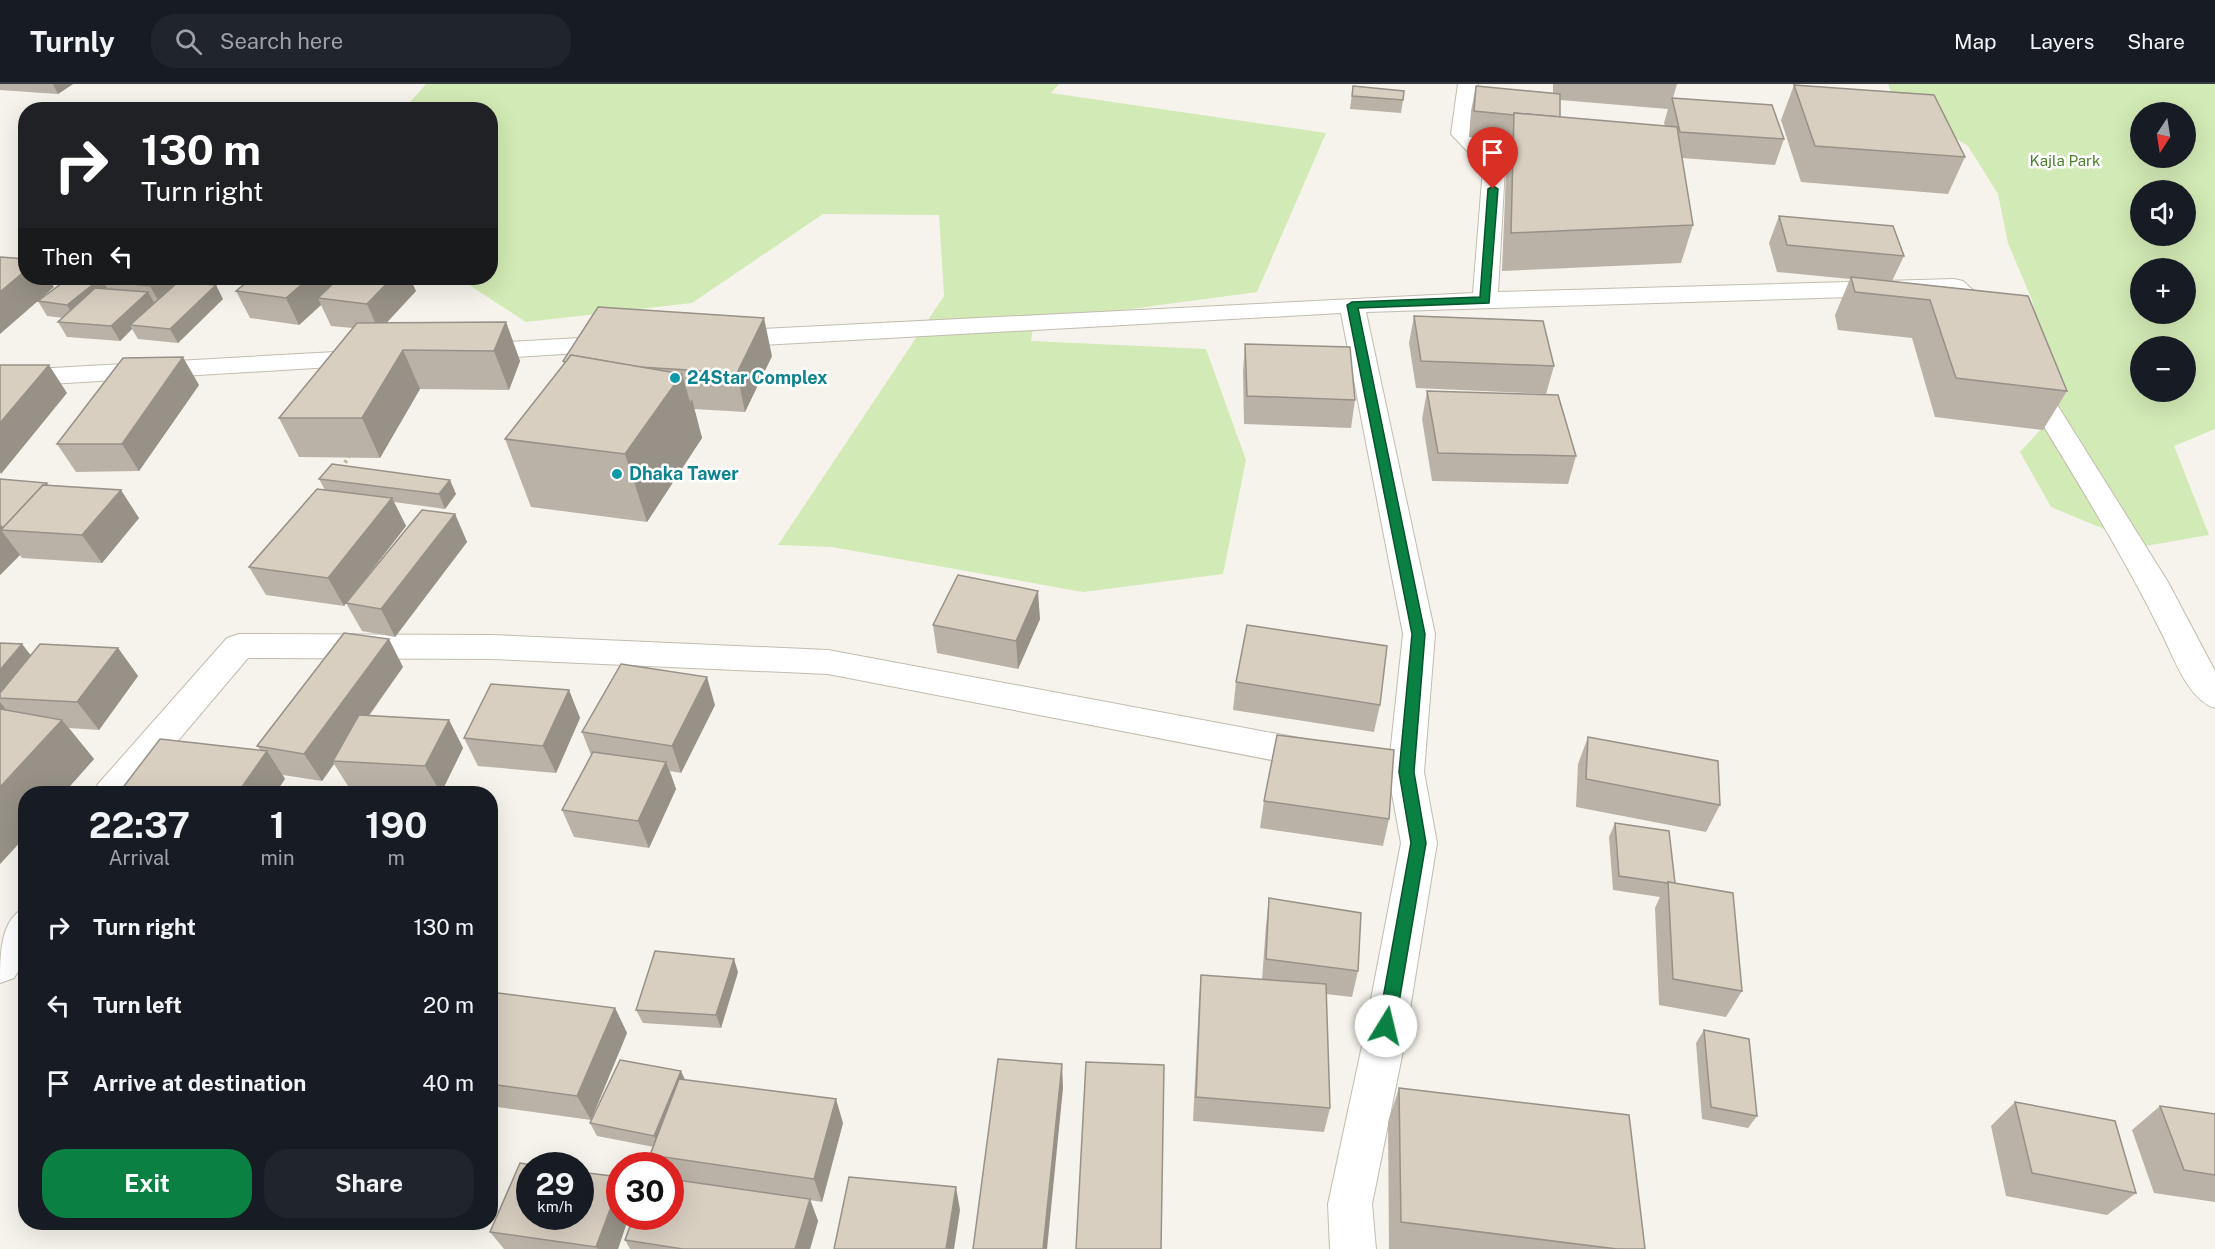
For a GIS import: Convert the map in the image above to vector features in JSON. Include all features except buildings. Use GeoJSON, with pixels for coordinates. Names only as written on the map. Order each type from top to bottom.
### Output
{"type":"FeatureCollection","features":[{"type":"Feature","properties":{"kind":"street"},"geometry":{"type":"LineString","coordinates":[[1468,84],[1462,134],[1494,167],[1485,300]]}},
{"type":"Feature","properties":{"kind":"street"},"geometry":{"type":"LineString","coordinates":[[696,340],[1352,305],[1954,286],[1991,318],[2152,582],[2199,674],[2215,695]]}},
{"type":"Feature","properties":{"kind":"street"},"geometry":{"type":"LineString","coordinates":[[1352,305],[1419,634],[1406,772],[1419,843],[1383,1047],[1350,1204],[1353,1249]]}},
{"type":"Feature","properties":{"kind":"street"},"geometry":{"type":"LineString","coordinates":[[446,354],[637,343]]}},
{"type":"Feature","properties":{"kind":"street"},"geometry":{"type":"LineString","coordinates":[[0,379],[399,356]]}},
{"type":"Feature","properties":{"kind":"street"},"geometry":{"type":"LineString","coordinates":[[118,786],[239,646],[492,647],[828,662],[1406,772]]}},
{"type":"Feature","properties":{"kind":"street"},"geometry":{"type":"LineString","coordinates":[[0,966],[18,936]]}},
{"type":"Feature","properties":{"kind":"path"},"geometry":{"type":"LineString","coordinates":[[339,474],[351,454]]}},
{"type":"Feature","properties":{"kind":"green space"},"geometry":{"type":"Polygon","coordinates":[[[426,84],[1059,84],[1051,93],[1326,133],[1257,292],[1034,322],[1031,341],[1206,349],[1246,460],[1223,574],[1083,592],[832,547],[778,545],[944,296],[939,215],[823,214],[692,303],[526,322],[469,285],[498,285],[498,102],[410,102],[426,84]]]}},
{"type":"Feature","properties":{"kind":"green space","name":"Kajla Park"},"geometry":{"type":"Polygon","coordinates":[[[1888,84],[2215,84],[2215,429],[2174,446],[2209,535],[2145,546],[2051,507],[2020,452],[2057,412],[2032,300],[2008,243],[1998,194],[1968,146],[1894,101],[1888,84]]]}},
{"type":"Feature","properties":{"kind":"place","name":"24Star Complex"},"geometry":{"type":"Point","coordinates":[675,378]}},
{"type":"Feature","properties":{"kind":"place","name":"Dhaka Tawer"},"geometry":{"type":"Point","coordinates":[617,474]}},
{"type":"Feature","properties":{"kind":"route"},"geometry":{"type":"LineString","coordinates":[[1386,1026],[1419,843],[1406,772],[1419,634],[1352,305],[1485,300],[1493,189]]}}]}
